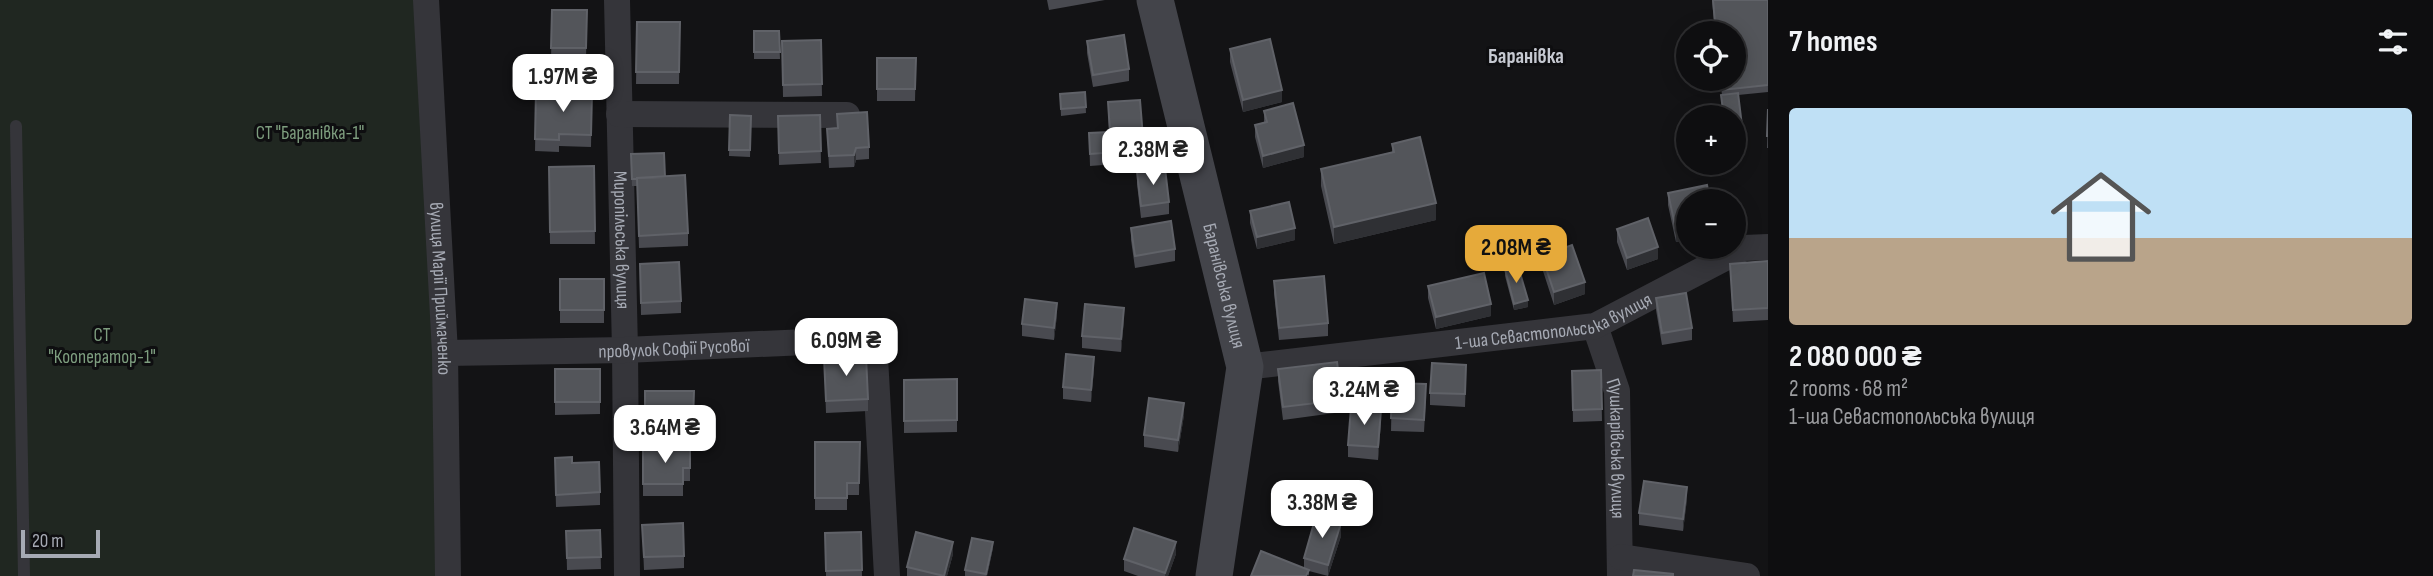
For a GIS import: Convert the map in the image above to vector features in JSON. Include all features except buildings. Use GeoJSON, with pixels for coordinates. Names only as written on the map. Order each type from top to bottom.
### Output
{"type":"FeatureCollection","features":[{"type":"Feature","properties":{"kind":"main road","name":"Баранівська вулиця"},"geometry":{"type":"LineString","coordinates":[[1155,0],[1245,367],[1214,576]]}},
{"type":"Feature","properties":{"kind":"street","name":"вулиця Марії Приймаченко"},"geometry":{"type":"LineString","coordinates":[[426,0],[445,353],[448,576]]}},
{"type":"Feature","properties":{"kind":"street","name":"Миропільська вулиця"},"geometry":{"type":"LineString","coordinates":[[617,0],[627,576]]}},
{"type":"Feature","properties":{"kind":"street"},"geometry":{"type":"LineString","coordinates":[[619,114],[847,116]]}},
{"type":"Feature","properties":{"kind":"street","name":"1-ша Севастопольська вулиця"},"geometry":{"type":"LineString","coordinates":[[1245,367],[1595,326],[1744,248],[1768,247]]}},
{"type":"Feature","properties":{"kind":"street","name":"Пушкарівська вулиця"},"geometry":{"type":"LineString","coordinates":[[1595,326],[1617,391],[1620,567]]}},
{"type":"Feature","properties":{"kind":"street","name":"провулок Софії Русової"},"geometry":{"type":"LineString","coordinates":[[445,353],[625,350],[874,339],[887,576]]}},
{"type":"Feature","properties":{"kind":"street"},"geometry":{"type":"LineString","coordinates":[[1620,567],[1747,576]]}},
{"type":"Feature","properties":{"kind":"lane"},"geometry":{"type":"LineString","coordinates":[[16,126],[24,576]]}},
{"type":"Feature","properties":{"kind":"green space"},"geometry":{"type":"Polygon","coordinates":[[[0,0],[426,0],[448,576],[0,576],[0,0]]]}},
{"type":"Feature","properties":{"kind":"district","name":"Баранівка"},"geometry":{"type":"Point","coordinates":[1526,56]}},
{"type":"Feature","properties":{"kind":"park label","name":"СТ \"Баранівка-1\""},"geometry":{"type":"Point","coordinates":[310,132]}},
{"type":"Feature","properties":{"kind":"park label","name":"СТ \"Кооператор-1\""},"geometry":{"type":"Point","coordinates":[102,345]}}]}
